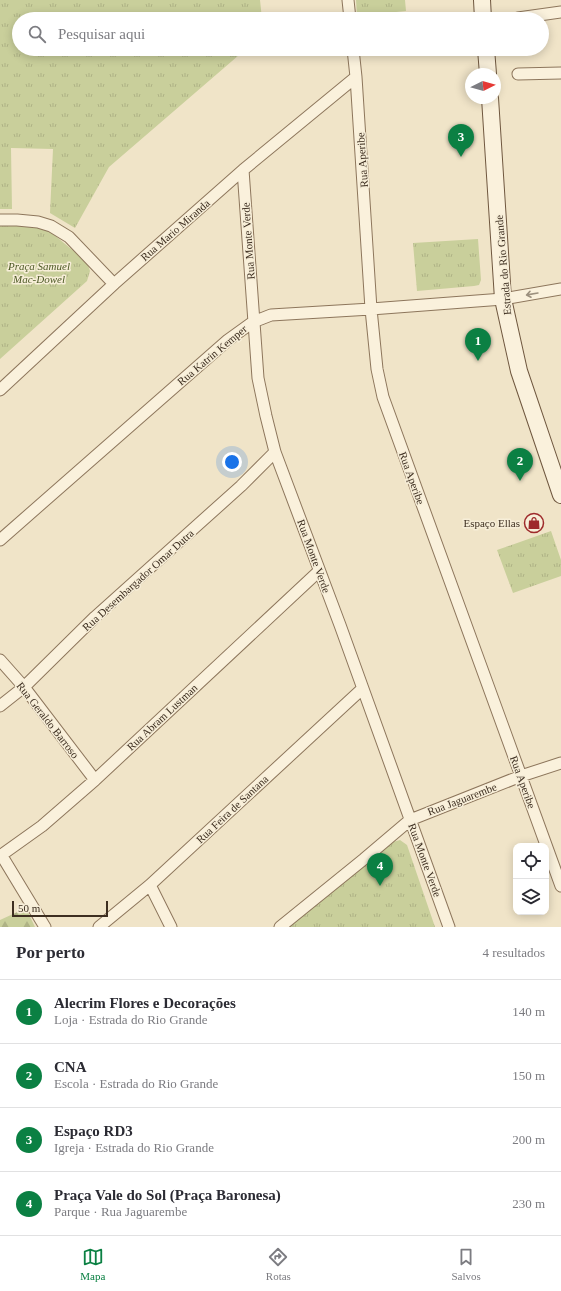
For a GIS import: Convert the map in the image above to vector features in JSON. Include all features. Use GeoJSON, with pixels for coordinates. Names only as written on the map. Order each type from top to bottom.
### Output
{"type":"FeatureCollection","features":[{"type":"Feature","properties":{"kind":"main road"},"geometry":{"type":"LineString","coordinates":[[482,0],[483,12]]}},
{"type":"Feature","properties":{"kind":"main road"},"geometry":{"type":"LineString","coordinates":[[487,56],[488,68]]}},
{"type":"Feature","properties":{"kind":"main road","name":"Estrada do Rio Grande"},"geometry":{"type":"LineString","coordinates":[[490,104],[504,299],[519,371],[561,495]]}},
{"type":"Feature","properties":{"kind":"street"},"geometry":{"type":"LineString","coordinates":[[348,0],[349,12]]}},
{"type":"Feature","properties":{"kind":"street"},"geometry":{"type":"LineString","coordinates":[[549,14],[561,12]]}},
{"type":"Feature","properties":{"kind":"street","name":"Rua Aperibe"},"geometry":{"type":"LineString","coordinates":[[354,56],[371,309],[377,369],[383,397],[561,886]]}},
{"type":"Feature","properties":{"kind":"street"},"geometry":{"type":"LineString","coordinates":[[518,74],[561,73]]}},
{"type":"Feature","properties":{"kind":"street","name":"Rua Mario Miranda"},"geometry":{"type":"LineString","coordinates":[[0,390],[114,284],[243,170],[356,77]]}},
{"type":"Feature","properties":{"kind":"street","name":"Rua Monte Verde"},"geometry":{"type":"LineString","coordinates":[[243,170],[258,378],[275,452],[449,927]]}},
{"type":"Feature","properties":{"kind":"street"},"geometry":{"type":"LineString","coordinates":[[0,220],[38,222],[51,226],[69,237],[114,284]]}},
{"type":"Feature","properties":{"kind":"street","name":"Rua Katrin Kemper"},"geometry":{"type":"LineString","coordinates":[[0,540],[228,340],[253,322],[271,315],[504,299],[561,289]]}},
{"type":"Feature","properties":{"kind":"street","name":"Rua Desembargador Omar Dutra"},"geometry":{"type":"LineString","coordinates":[[0,706],[24,687],[96,617],[241,486],[275,452]]}},
{"type":"Feature","properties":{"kind":"street","name":"Rua Abram Lustman"},"geometry":{"type":"LineString","coordinates":[[1,856],[42,826],[95,780],[319,571]]}},
{"type":"Feature","properties":{"kind":"street","name":"Rua Geraldo Barroso"},"geometry":{"type":"LineString","coordinates":[[0,660],[24,687],[95,780]]}},
{"type":"Feature","properties":{"kind":"street","name":"Rua Feira de Santana"},"geometry":{"type":"LineString","coordinates":[[99,927],[150,885],[362,689]]}},
{"type":"Feature","properties":{"kind":"street","name":"Rua Jaguarembe"},"geometry":{"type":"LineString","coordinates":[[280,927],[410,820],[521,776],[561,763]]}},
{"type":"Feature","properties":{"kind":"street"},"geometry":{"type":"LineString","coordinates":[[1,856],[45,927]]}},
{"type":"Feature","properties":{"kind":"street"},"geometry":{"type":"LineString","coordinates":[[150,885],[171,927]]}},
{"type":"Feature","properties":{"kind":"green space"},"geometry":{"type":"Polygon","coordinates":[[[0,0],[260,0],[261,12],[12,12],[12,56],[238,56],[109,167],[75,228],[50,213],[53,149],[11,148],[12,209],[0,209],[0,0]]]}},
{"type":"Feature","properties":{"kind":"green space"},"geometry":{"type":"Polygon","coordinates":[[[356,0],[405,0],[406,11],[357,12],[356,0]]]}},
{"type":"Feature","properties":{"kind":"green space","name":"Praça Samuel Mac-Dowel"},"geometry":{"type":"Polygon","coordinates":[[[29,223],[47,229],[87,262],[90,271],[87,281],[0,359],[0,225],[29,223]]]}},
{"type":"Feature","properties":{"kind":"green space"},"geometry":{"type":"Polygon","coordinates":[[[478,239],[481,280],[479,285],[417,291],[413,243],[478,239]]]}},
{"type":"Feature","properties":{"kind":"green space"},"geometry":{"type":"Polygon","coordinates":[[[551,531],[561,560],[561,576],[513,593],[497,550],[551,531]]]}},
{"type":"Feature","properties":{"kind":"green space"},"geometry":{"type":"Polygon","coordinates":[[[400,840],[407,845],[435,927],[287,927],[393,842],[400,840]]]}},
{"type":"Feature","properties":{"kind":"green space"},"geometry":{"type":"Polygon","coordinates":[[[26,908],[35,927],[0,927],[0,920],[26,908]]]}},
{"type":"Feature","properties":{"kind":"place","name":"Espaço RD3"},"geometry":{"type":"Point","coordinates":[461,157]}},
{"type":"Feature","properties":{"kind":"place","name":"Alecrim Flores e Decorações"},"geometry":{"type":"Point","coordinates":[478,361]}},
{"type":"Feature","properties":{"kind":"place","name":"CNA"},"geometry":{"type":"Point","coordinates":[520,481]}},
{"type":"Feature","properties":{"kind":"place","name":"Espaço Ellas"},"geometry":{"type":"Point","coordinates":[534,523]}},
{"type":"Feature","properties":{"kind":"place","name":"Praça Vale do Sol (Praça Baronesa)"},"geometry":{"type":"Point","coordinates":[380,886]}}]}
